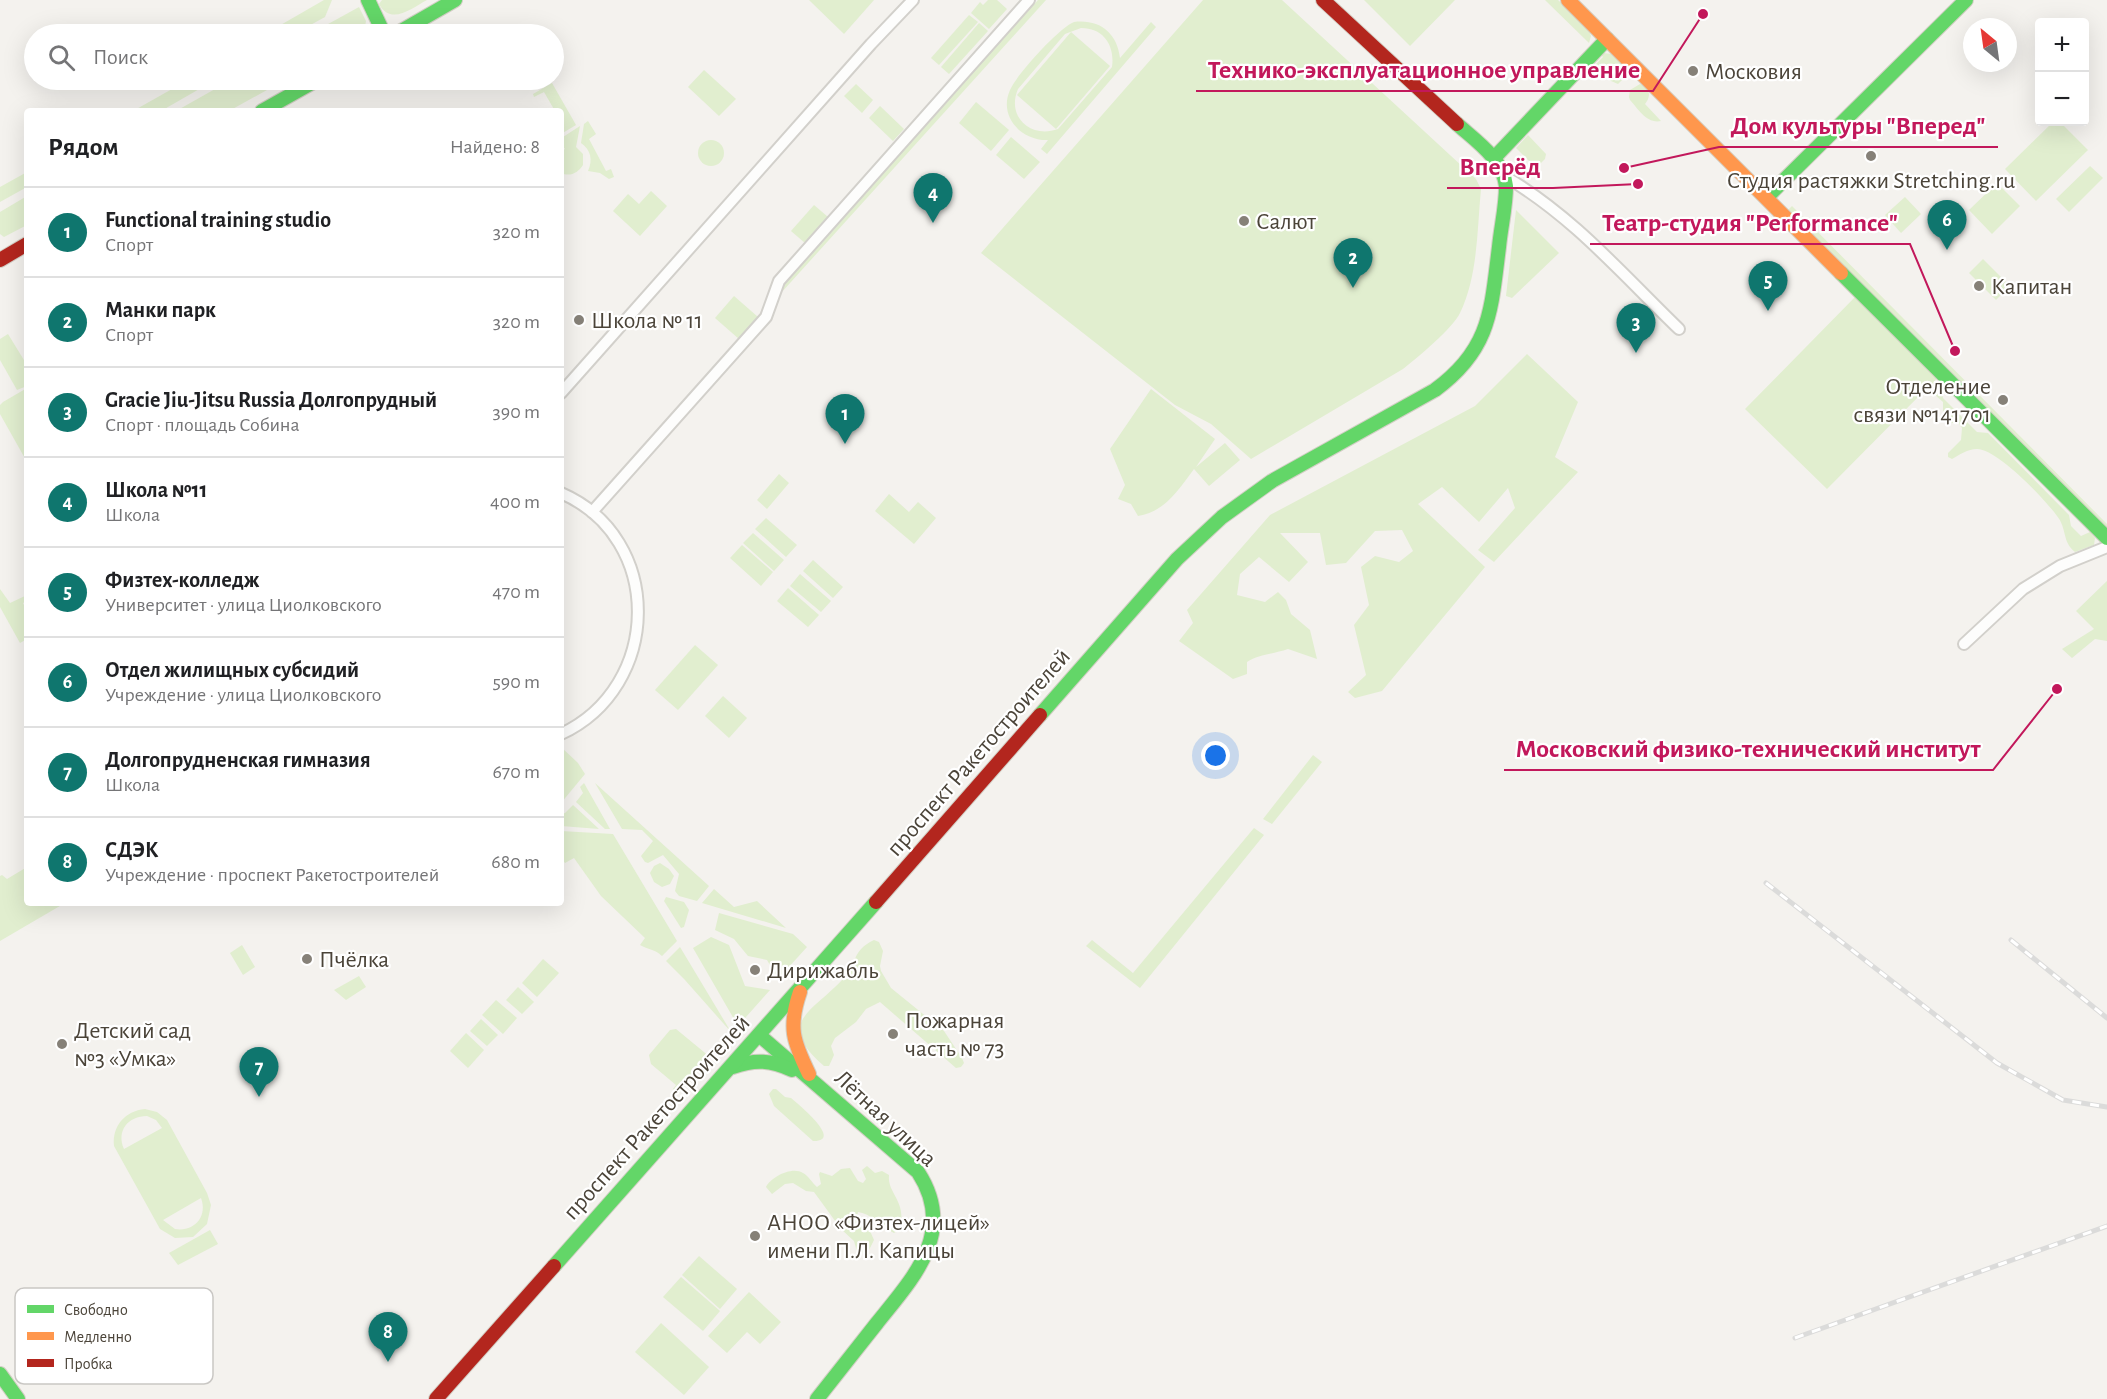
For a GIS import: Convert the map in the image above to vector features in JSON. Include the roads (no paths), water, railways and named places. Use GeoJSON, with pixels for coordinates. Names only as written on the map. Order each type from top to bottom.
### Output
{"type":"FeatureCollection","features":[{"type":"Feature","properties":{"kind":"main road"},"geometry":{"type":"LineString","coordinates":[[368,0],[380,24]]}},
{"type":"Feature","properties":{"kind":"main road"},"geometry":{"type":"LineString","coordinates":[[413,24],[455,0]]}},
{"type":"Feature","properties":{"kind":"main road","name":"проспект Ракетостроителей"},"geometry":{"type":"LineString","coordinates":[[436,1399],[802,987],[1177,559],[1226,513],[1271,481],[1415,402],[1460,370],[1478,345],[1491,314],[1505,196],[1504,176],[1494,158],[1323,0]]}},
{"type":"Feature","properties":{"kind":"main road"},"geometry":{"type":"LineString","coordinates":[[1568,0],[2107,538]]}},
{"type":"Feature","properties":{"kind":"main road"},"geometry":{"type":"LineString","coordinates":[[1767,197],[1966,0]]}},
{"type":"Feature","properties":{"kind":"main road"},"geometry":{"type":"LineString","coordinates":[[1494,158],[1607,39]]}},
{"type":"Feature","properties":{"kind":"main road"},"geometry":{"type":"LineString","coordinates":[[267,108],[299,90]]}},
{"type":"Feature","properties":{"kind":"main road"},"geometry":{"type":"LineString","coordinates":[[0,260],[24,246]]}},
{"type":"Feature","properties":{"kind":"main road"},"geometry":{"type":"LineString","coordinates":[[802,987],[790,1028],[811,1080]]}},
{"type":"Feature","properties":{"kind":"main road","name":"Лётная улица"},"geometry":{"type":"LineString","coordinates":[[759,1035],[918,1172],[928,1189],[934,1222],[930,1248],[913,1278],[817,1399]]}},
{"type":"Feature","properties":{"kind":"main road"},"geometry":{"type":"LineString","coordinates":[[730,1068],[759,1059],[768,1060],[811,1080]]}},
{"type":"Feature","properties":{"kind":"main road"},"geometry":{"type":"LineString","coordinates":[[0,1374],[18,1399]]}},
{"type":"Feature","properties":{"kind":"street"},"geometry":{"type":"LineString","coordinates":[[564,390],[871,44],[913,0]]}},
{"type":"Feature","properties":{"kind":"street"},"geometry":{"type":"LineString","coordinates":[[592,512],[766,316],[779,281],[1029,0]]}},
{"type":"Feature","properties":{"kind":"street"},"geometry":{"type":"LineString","coordinates":[[1504,176],[1558,212],[1679,329]]}},
{"type":"Feature","properties":{"kind":"street"},"geometry":{"type":"LineString","coordinates":[[564,495],[592,512],[609,530],[625,556],[634,581],[639,609],[633,652],[621,679],[604,703],[582,723],[564,732]]}},
{"type":"Feature","properties":{"kind":"street"},"geometry":{"type":"LineString","coordinates":[[1964,644],[2023,589],[2060,566],[2107,547]]}},
{"type":"Feature","properties":{"kind":"railway"},"geometry":{"type":"LineString","coordinates":[[1766,883],[1997,1063],[2063,1100],[2107,1107]]}},
{"type":"Feature","properties":{"kind":"railway"},"geometry":{"type":"LineString","coordinates":[[2011,940],[2107,1018]]}},
{"type":"Feature","properties":{"kind":"railway"},"geometry":{"type":"LineString","coordinates":[[1795,1338],[2107,1226]]}},
{"type":"Feature","properties":{"kind":"place","name":"Технико-эксплуатационное управление"},"geometry":{"type":"Point","coordinates":[1703,14]}},
{"type":"Feature","properties":{"kind":"place","name":"Московия"},"geometry":{"type":"Point","coordinates":[1693,71]}},
{"type":"Feature","properties":{"kind":"place","name":"Студия растяжки Stretching.ru"},"geometry":{"type":"Point","coordinates":[1871,156]}},
{"type":"Feature","properties":{"kind":"place","name":"Дом культуры \"Вперед\""},"geometry":{"type":"Point","coordinates":[1624,168]}},
{"type":"Feature","properties":{"kind":"place","name":"Вперёд"},"geometry":{"type":"Point","coordinates":[1638,184]}},
{"type":"Feature","properties":{"kind":"place","name":"Салют"},"geometry":{"type":"Point","coordinates":[1244,221]}},
{"type":"Feature","properties":{"kind":"place","name":"Школа №11"},"geometry":{"type":"Point","coordinates":[933,223]}},
{"type":"Feature","properties":{"kind":"place","name":"Отдел жилищных субсидий"},"geometry":{"type":"Point","coordinates":[1947,250]}},
{"type":"Feature","properties":{"kind":"place","name":"Капитан"},"geometry":{"type":"Point","coordinates":[1979,286]}},
{"type":"Feature","properties":{"kind":"place","name":"Манки парк"},"geometry":{"type":"Point","coordinates":[1353,288]}},
{"type":"Feature","properties":{"kind":"place","name":"Физтех-колледж"},"geometry":{"type":"Point","coordinates":[1768,311]}},
{"type":"Feature","properties":{"kind":"place","name":"Школа № 11"},"geometry":{"type":"Point","coordinates":[579,320]}},
{"type":"Feature","properties":{"kind":"place","name":"Театр-студия \"Performance\""},"geometry":{"type":"Point","coordinates":[1955,351]}},
{"type":"Feature","properties":{"kind":"place","name":"Gracie Jiu-Jitsu Russia Долгопрудный"},"geometry":{"type":"Point","coordinates":[1636,353]}},
{"type":"Feature","properties":{"kind":"place","name":"Отделение связи №141701"},"geometry":{"type":"Point","coordinates":[2003,400]}},
{"type":"Feature","properties":{"kind":"place","name":"Functional training studio"},"geometry":{"type":"Point","coordinates":[845,444]}},
{"type":"Feature","properties":{"kind":"place","name":"Московский физико-технический институт"},"geometry":{"type":"Point","coordinates":[2057,689]}},
{"type":"Feature","properties":{"kind":"place","name":"Пчёлка"},"geometry":{"type":"Point","coordinates":[307,959]}},
{"type":"Feature","properties":{"kind":"place","name":"Дирижабль"},"geometry":{"type":"Point","coordinates":[755,970]}},
{"type":"Feature","properties":{"kind":"place","name":"Пожарная часть № 73"},"geometry":{"type":"Point","coordinates":[893,1034]}},
{"type":"Feature","properties":{"kind":"place","name":"Детский сад №3 «Умка»"},"geometry":{"type":"Point","coordinates":[62,1044]}},
{"type":"Feature","properties":{"kind":"place","name":"Долгопрудненская гимназия"},"geometry":{"type":"Point","coordinates":[259,1097]}},
{"type":"Feature","properties":{"kind":"place","name":"АНОО «Физтех-лицей» имени П.Л. Капицы"},"geometry":{"type":"Point","coordinates":[755,1236]}},
{"type":"Feature","properties":{"kind":"place","name":"СДЭК"},"geometry":{"type":"Point","coordinates":[388,1362]}}]}
